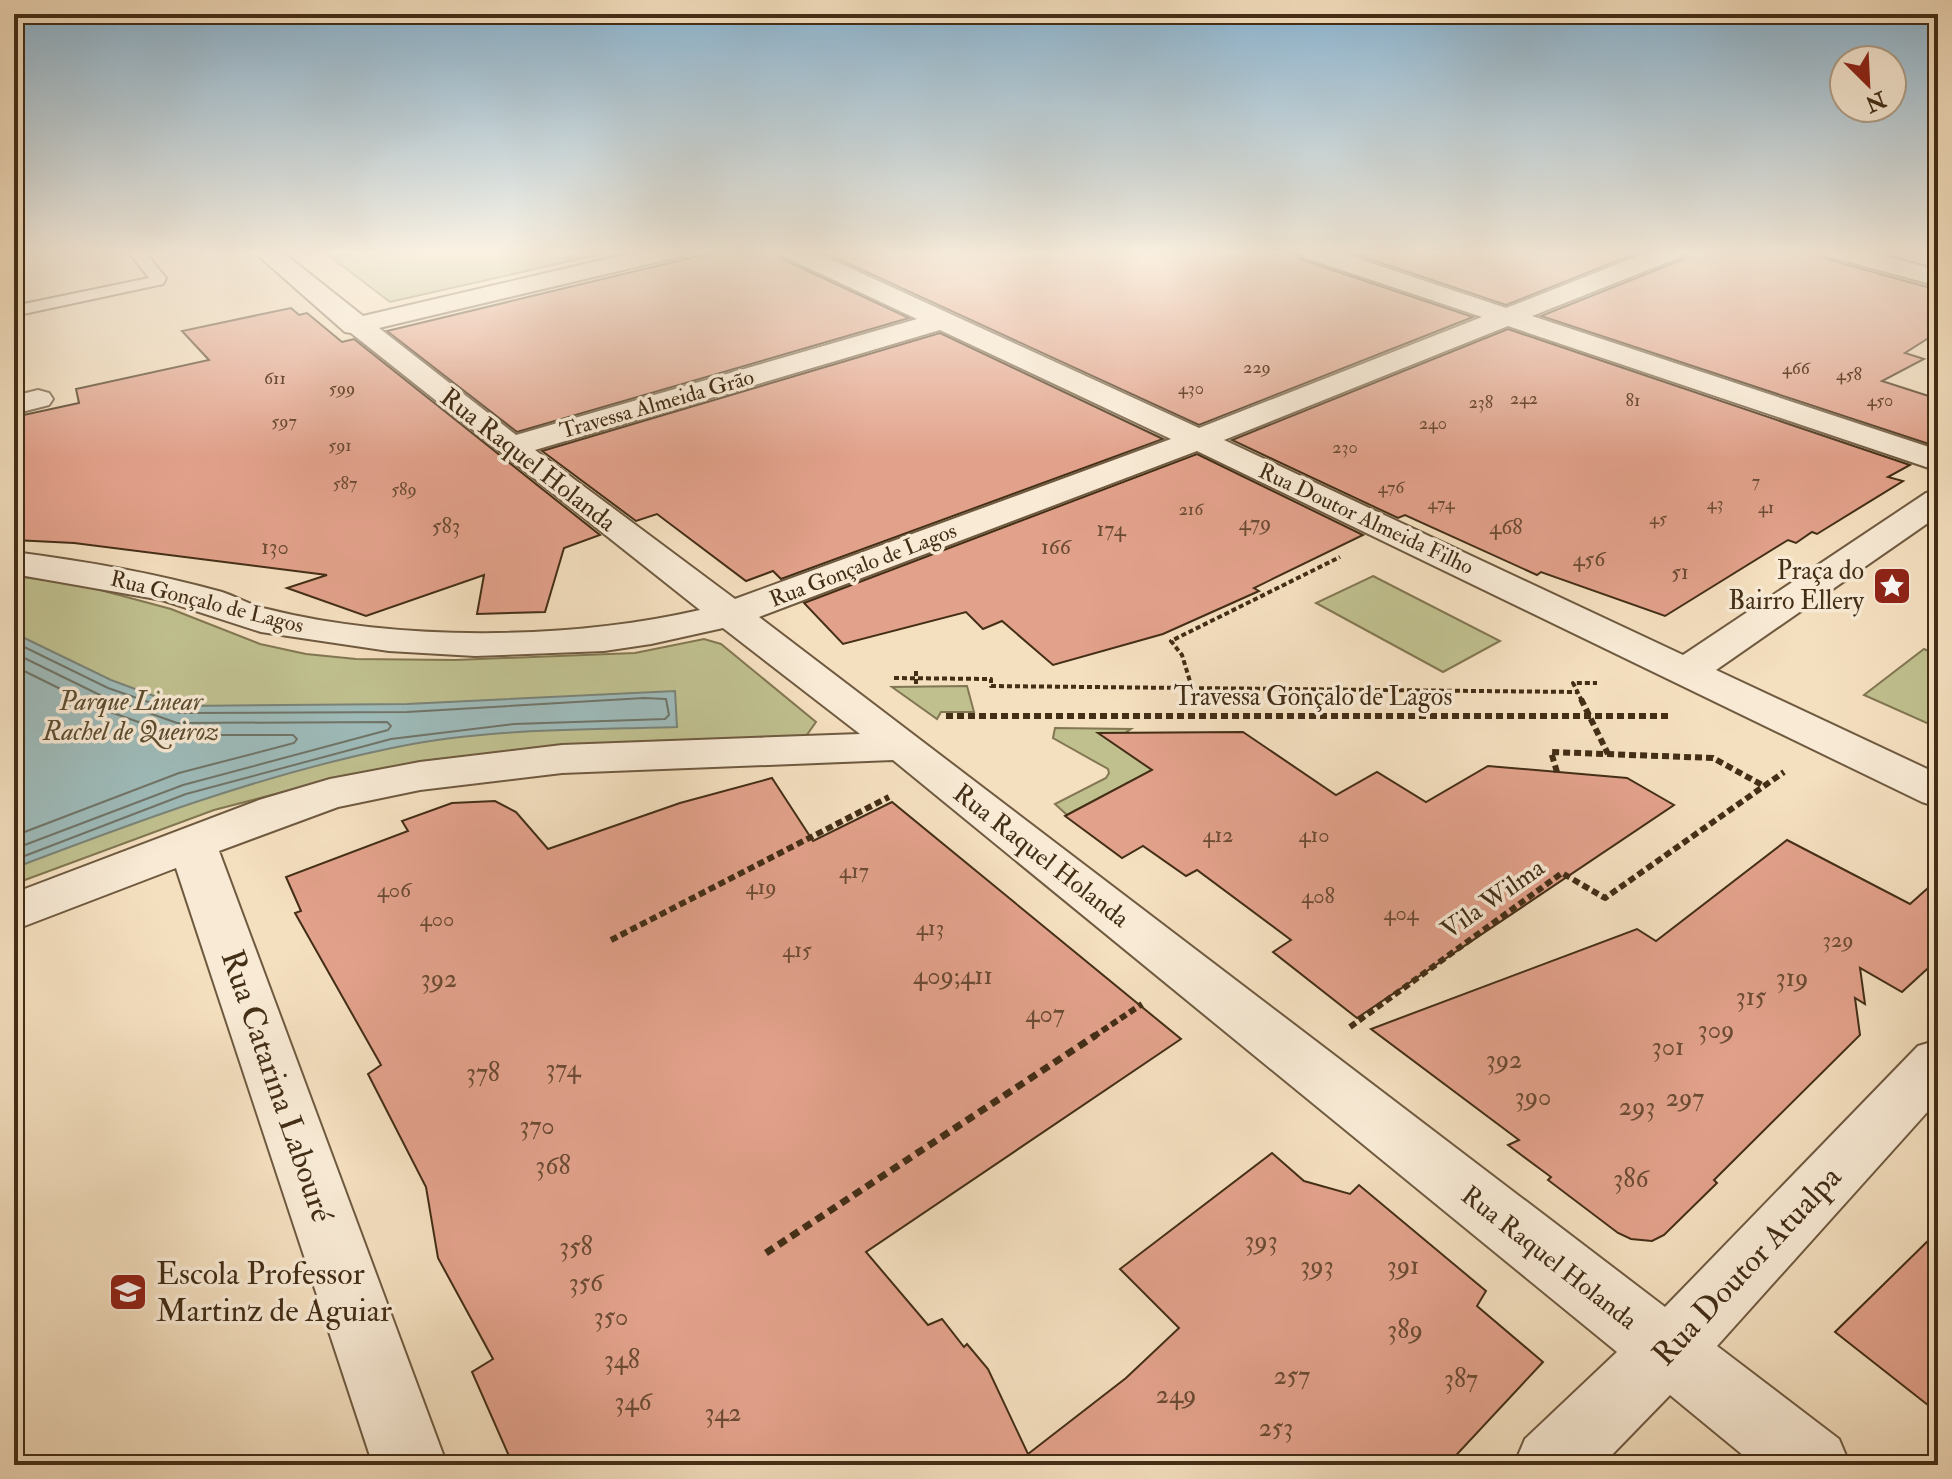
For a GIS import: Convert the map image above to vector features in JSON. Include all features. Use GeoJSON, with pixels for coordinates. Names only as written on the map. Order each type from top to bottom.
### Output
{"type":"FeatureCollection","features":[{"type":"Feature","properties":{"kind":"street","name":"Rua Raquel Holanda"},"geometry":{"type":"LineString","coordinates":[[348,320],[913,755],[1813,1465]]}},
{"type":"Feature","properties":{"kind":"street"},"geometry":{"type":"LineString","coordinates":[[355,326],[380,320]]}},
{"type":"Feature","properties":{"kind":"street","name":"Rua Gonçalo de Lagos"},"geometry":{"type":"LineString","coordinates":[[14,563],[134,582],[212,602],[258,619],[376,639],[474,642],[606,639],[729,615],[1197,439],[1500,320]]}},
{"type":"Feature","properties":{"kind":"street"},"geometry":{"type":"LineString","coordinates":[[1511,320],[1938,461]]}},
{"type":"Feature","properties":{"kind":"street","name":"Rua Doutor Almeida Filho"},"geometry":{"type":"LineString","coordinates":[[940,321],[1197,439],[1938,792]]}},
{"type":"Feature","properties":{"kind":"street","name":"Travessa Almeida Grão"},"geometry":{"type":"LineString","coordinates":[[511,447],[940,321]]}},
{"type":"Feature","properties":{"kind":"street"},"geometry":{"type":"LineString","coordinates":[[1687,671],[1938,500]]}},
{"type":"Feature","properties":{"kind":"street"},"geometry":{"type":"LineString","coordinates":[[14,912],[330,794],[487,766],[562,759],[913,755]]}},
{"type":"Feature","properties":{"kind":"street","name":"Rua Catarina Labouré"},"geometry":{"type":"LineString","coordinates":[[192,843],[410,1465]]}},
{"type":"Feature","properties":{"kind":"street","name":"Rua Doutor Atualpa"},"geometry":{"type":"LineString","coordinates":[[1551,1465],[1667,1351],[1938,1062]]}},
{"type":"Feature","properties":{"kind":"path"},"geometry":{"type":"LineString","coordinates":[[1192,689],[1182,655],[1171,641],[1349,553]]}},
{"type":"Feature","properties":{"kind":"path"},"geometry":{"type":"LineString","coordinates":[[916,686],[916,674],[991,679],[991,686],[1577,692]]}},
{"type":"Feature","properties":{"kind":"path"},"geometry":{"type":"LineString","coordinates":[[1573,683],[1608,754]]}},
{"type":"Feature","properties":{"kind":"path","name":"Travessa Gonçalo de Lagos"},"geometry":{"type":"LineString","coordinates":[[611,940],[913,755],[946,716],[1666,718],[1678,712]]}},
{"type":"Feature","properties":{"kind":"path","name":"Vila Wilma"},"geometry":{"type":"LineString","coordinates":[[1301,1062],[1562,873],[1605,898],[1831,740]]}},
{"type":"Feature","properties":{"kind":"path"},"geometry":{"type":"LineString","coordinates":[[1557,772],[1551,752],[1713,758],[1764,786]]}},
{"type":"Feature","properties":{"kind":"path"},"geometry":{"type":"LineString","coordinates":[[766,1253],[1146,1002]]}},
{"type":"Feature","properties":{"kind":"green space","name":"Parque Linear Rachel de Queiroz"},"geometry":{"type":"Polygon","coordinates":[[[14,576],[78,584],[171,609],[260,644],[306,654],[356,659],[455,660],[635,653],[704,639],[721,644],[816,722],[806,736],[543,748],[422,761],[322,782],[214,810],[14,884],[14,576]]]}},
{"type":"Feature","properties":{"kind":"green space"},"geometry":{"type":"Polygon","coordinates":[[[1373,576],[1500,641],[1443,672],[1316,603],[1373,576]]]}},
{"type":"Feature","properties":{"kind":"green space"},"geometry":{"type":"Polygon","coordinates":[[[1924,649],[1938,655],[1938,728],[1864,695],[1924,649]]]}},
{"type":"Feature","properties":{"kind":"green space"},"geometry":{"type":"Polygon","coordinates":[[[967,686],[974,712],[941,712],[937,719],[892,687],[967,686]]]}},
{"type":"Feature","properties":{"kind":"green space"},"geometry":{"type":"Polygon","coordinates":[[[1055,728],[1131,729],[1125,733],[1152,770],[1067,815],[1055,804],[1106,778],[1109,773],[1108,769],[1053,738],[1055,728]]]}},
{"type":"Feature","properties":{"kind":"water"},"geometry":{"type":"Polygon","coordinates":[[[14,633],[111,680],[181,706],[407,704],[675,691],[677,727],[498,733],[392,748],[248,785],[14,868],[14,633]]]}},
{"type":"Feature","properties":{"kind":"building"},"geometry":{"type":"Polygon","coordinates":[[[234,320],[315,320],[342,342],[354,339],[600,535],[564,548],[545,612],[477,614],[484,575],[366,616],[287,588],[327,575],[74,543],[14,540],[14,417],[79,403],[76,389],[209,360],[182,331],[234,320]]]}},
{"type":"Feature","properties":{"kind":"building"},"geometry":{"type":"Polygon","coordinates":[[[433,320],[902,320],[517,432],[387,331],[433,320]]]}},
{"type":"Feature","properties":{"kind":"building"},"geometry":{"type":"Polygon","coordinates":[[[971,320],[1465,320],[1199,425],[971,320]]]}},
{"type":"Feature","properties":{"kind":"building"},"geometry":{"type":"Polygon","coordinates":[[[1553,320],[1938,320],[1938,332],[1905,353],[1924,359],[1882,381],[1938,399],[1938,447],[1553,320]]]}},
{"type":"Feature","properties":{"kind":"building"},"geometry":{"type":"Polygon","coordinates":[[[1508,329],[1910,465],[1888,477],[1903,481],[1817,534],[1812,532],[1796,543],[1788,540],[1665,616],[1541,572],[1537,575],[1405,515],[1398,518],[1232,440],[1508,329]]]}},
{"type":"Feature","properties":{"kind":"building"},"geometry":{"type":"Polygon","coordinates":[[[940,333],[1163,439],[781,579],[773,571],[746,581],[657,514],[636,521],[542,451],[940,333]]]}},
{"type":"Feature","properties":{"kind":"building"},"geometry":{"type":"Polygon","coordinates":[[[1197,454],[1363,535],[1254,588],[1259,591],[1163,634],[1053,665],[1002,621],[983,629],[966,612],[843,644],[804,603],[1197,454]]]}},
{"type":"Feature","properties":{"kind":"building"},"geometry":{"type":"Polygon","coordinates":[[[1243,732],[1336,795],[1377,772],[1426,802],[1488,766],[1627,778],[1674,805],[1357,1018],[1273,952],[1291,940],[1197,870],[1186,876],[1143,846],[1122,858],[1065,816],[1152,770],[1098,733],[1243,732]]]}},
{"type":"Feature","properties":{"kind":"building"},"geometry":{"type":"Polygon","coordinates":[[[772,778],[813,841],[892,802],[1181,1039],[866,1252],[928,1325],[942,1319],[964,1347],[967,1344],[988,1369],[1028,1454],[1126,1378],[1179,1328],[1120,1269],[1272,1153],[1304,1181],[1350,1194],[1359,1185],[1486,1291],[1477,1306],[1543,1362],[1447,1465],[513,1465],[472,1372],[493,1359],[438,1258],[426,1187],[368,1074],[381,1065],[295,913],[301,911],[286,877],[408,831],[402,821],[452,803],[495,801],[516,812],[548,849],[680,803],[772,778]]]}},
{"type":"Feature","properties":{"kind":"building"},"geometry":{"type":"Polygon","coordinates":[[[1787,840],[1910,904],[1938,879],[1938,959],[1902,992],[1860,968],[1865,1004],[1855,998],[1860,1035],[1714,1180],[1717,1183],[1664,1235],[1652,1241],[1631,1239],[1618,1233],[1508,1145],[1519,1140],[1371,1029],[1637,929],[1656,941],[1787,840]]]}},
{"type":"Feature","properties":{"kind":"building"},"geometry":{"type":"Polygon","coordinates":[[[1938,1231],[1938,1413],[1835,1332],[1938,1231]]]}},
{"type":"Feature","properties":{"kind":"place","name":"Praça do Bairro Ellery"},"geometry":{"type":"Point","coordinates":[1892,586]}},
{"type":"Feature","properties":{"kind":"place","name":"Escola Professor Martinz de Aguiar"},"geometry":{"type":"Point","coordinates":[128,1292]}}]}
